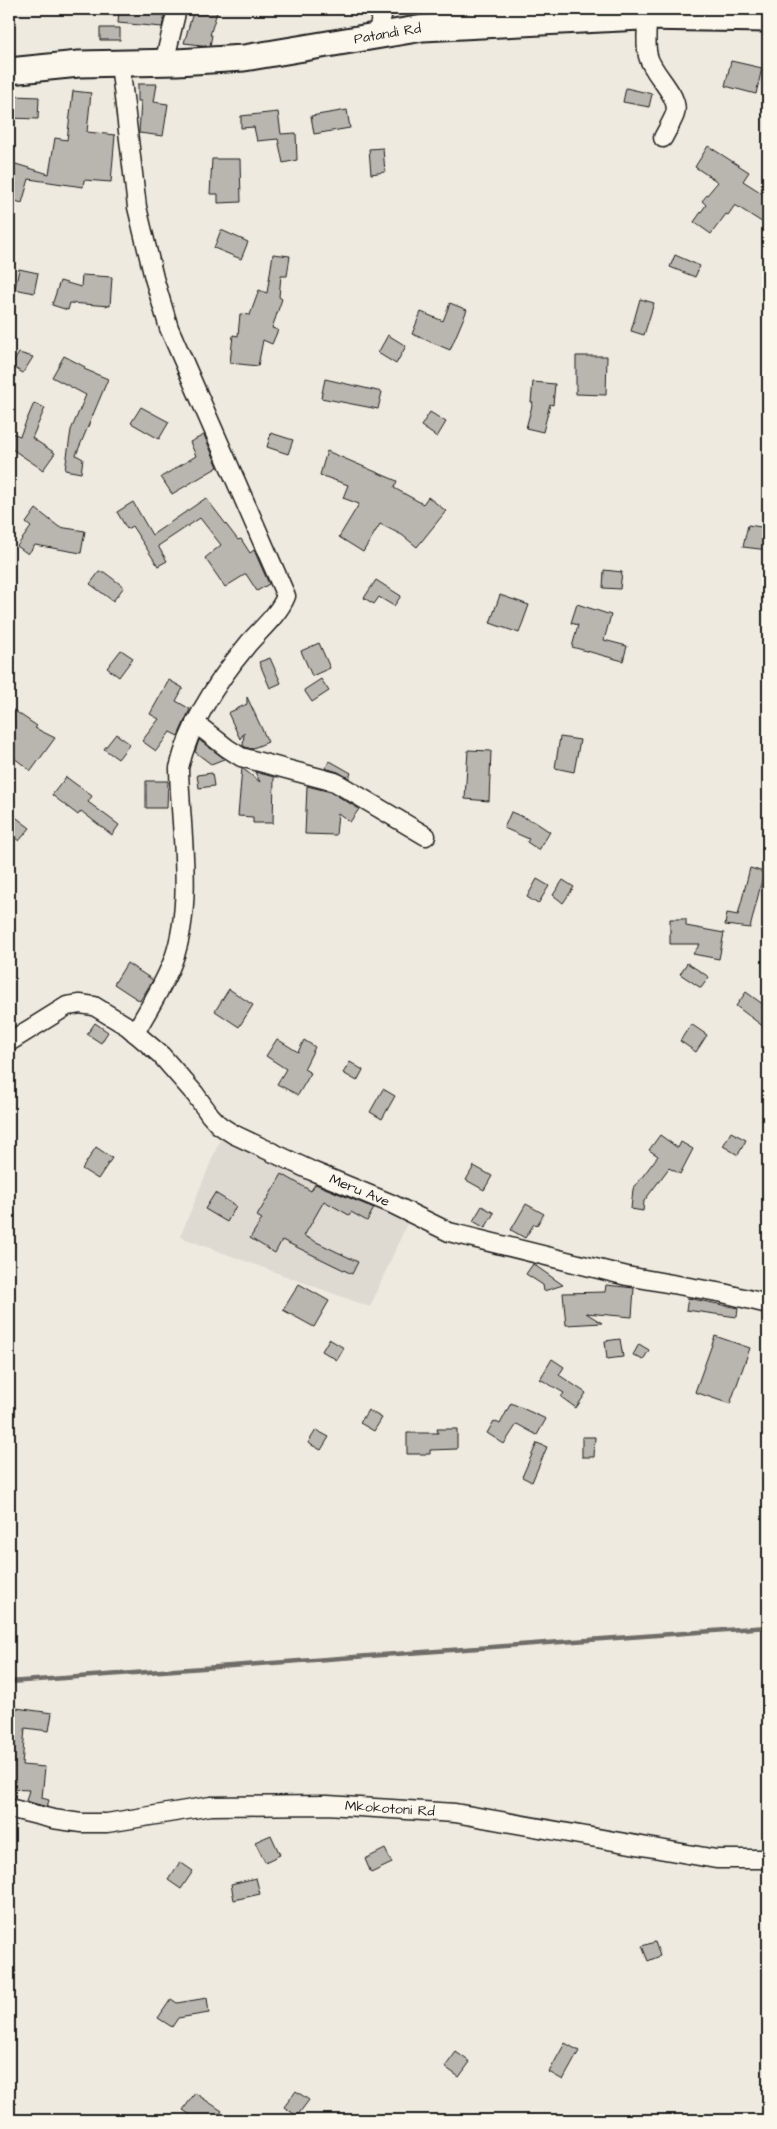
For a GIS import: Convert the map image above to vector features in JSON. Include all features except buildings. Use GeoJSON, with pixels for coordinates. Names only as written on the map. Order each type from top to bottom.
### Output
{"type":"FeatureCollection","features":[{"type":"Feature","properties":{"kind":"street"},"geometry":{"type":"LineString","coordinates":[[164,63],[177,9]]}},
{"type":"Feature","properties":{"kind":"street"},"geometry":{"type":"LineString","coordinates":[[376,36],[384,9]]}},
{"type":"Feature","properties":{"kind":"street","name":"Patandi Rd"},"geometry":{"type":"LineString","coordinates":[[9,72],[79,64],[164,63],[244,58],[423,28],[471,17],[647,18],[696,13],[768,19]]}},
{"type":"Feature","properties":{"kind":"street"},"geometry":{"type":"LineString","coordinates":[[647,18],[648,57],[654,71],[674,99],[676,106],[675,113],[662,138]]}},
{"type":"Feature","properties":{"kind":"street"},"geometry":{"type":"LineString","coordinates":[[120,64],[137,207],[154,278],[169,328],[286,596],[212,692],[183,748],[178,768],[185,897],[179,935],[174,957],[167,973],[135,1033]]}},
{"type":"Feature","properties":{"kind":"street"},"geometry":{"type":"LineString","coordinates":[[195,723],[241,757],[336,782],[426,836]]}},
{"type":"Feature","properties":{"kind":"street","name":"Meru Ave"},"geometry":{"type":"LineString","coordinates":[[9,1042],[67,1006],[80,1004],[94,1006],[135,1033],[161,1054],[214,1120],[233,1134],[312,1171],[392,1204],[449,1232],[618,1274],[724,1293],[768,1304]]}},
{"type":"Feature","properties":{"kind":"street","name":"Mkokotoni Rd"},"geometry":{"type":"LineString","coordinates":[[9,1808],[52,1819],[81,1823],[107,1823],[211,1806],[327,1805],[455,1813],[716,1859],[768,1859]]}},
{"type":"Feature","properties":{"kind":"shaded area"},"geometry":{"type":"Polygon","coordinates":[[[221,1137],[408,1221],[370,1307],[180,1237],[221,1137]]]}},
{"type":"Feature","properties":{"kind":"waterway"},"geometry":{"type":"LineString","coordinates":[[9,1682],[768,1627]]}}]}
